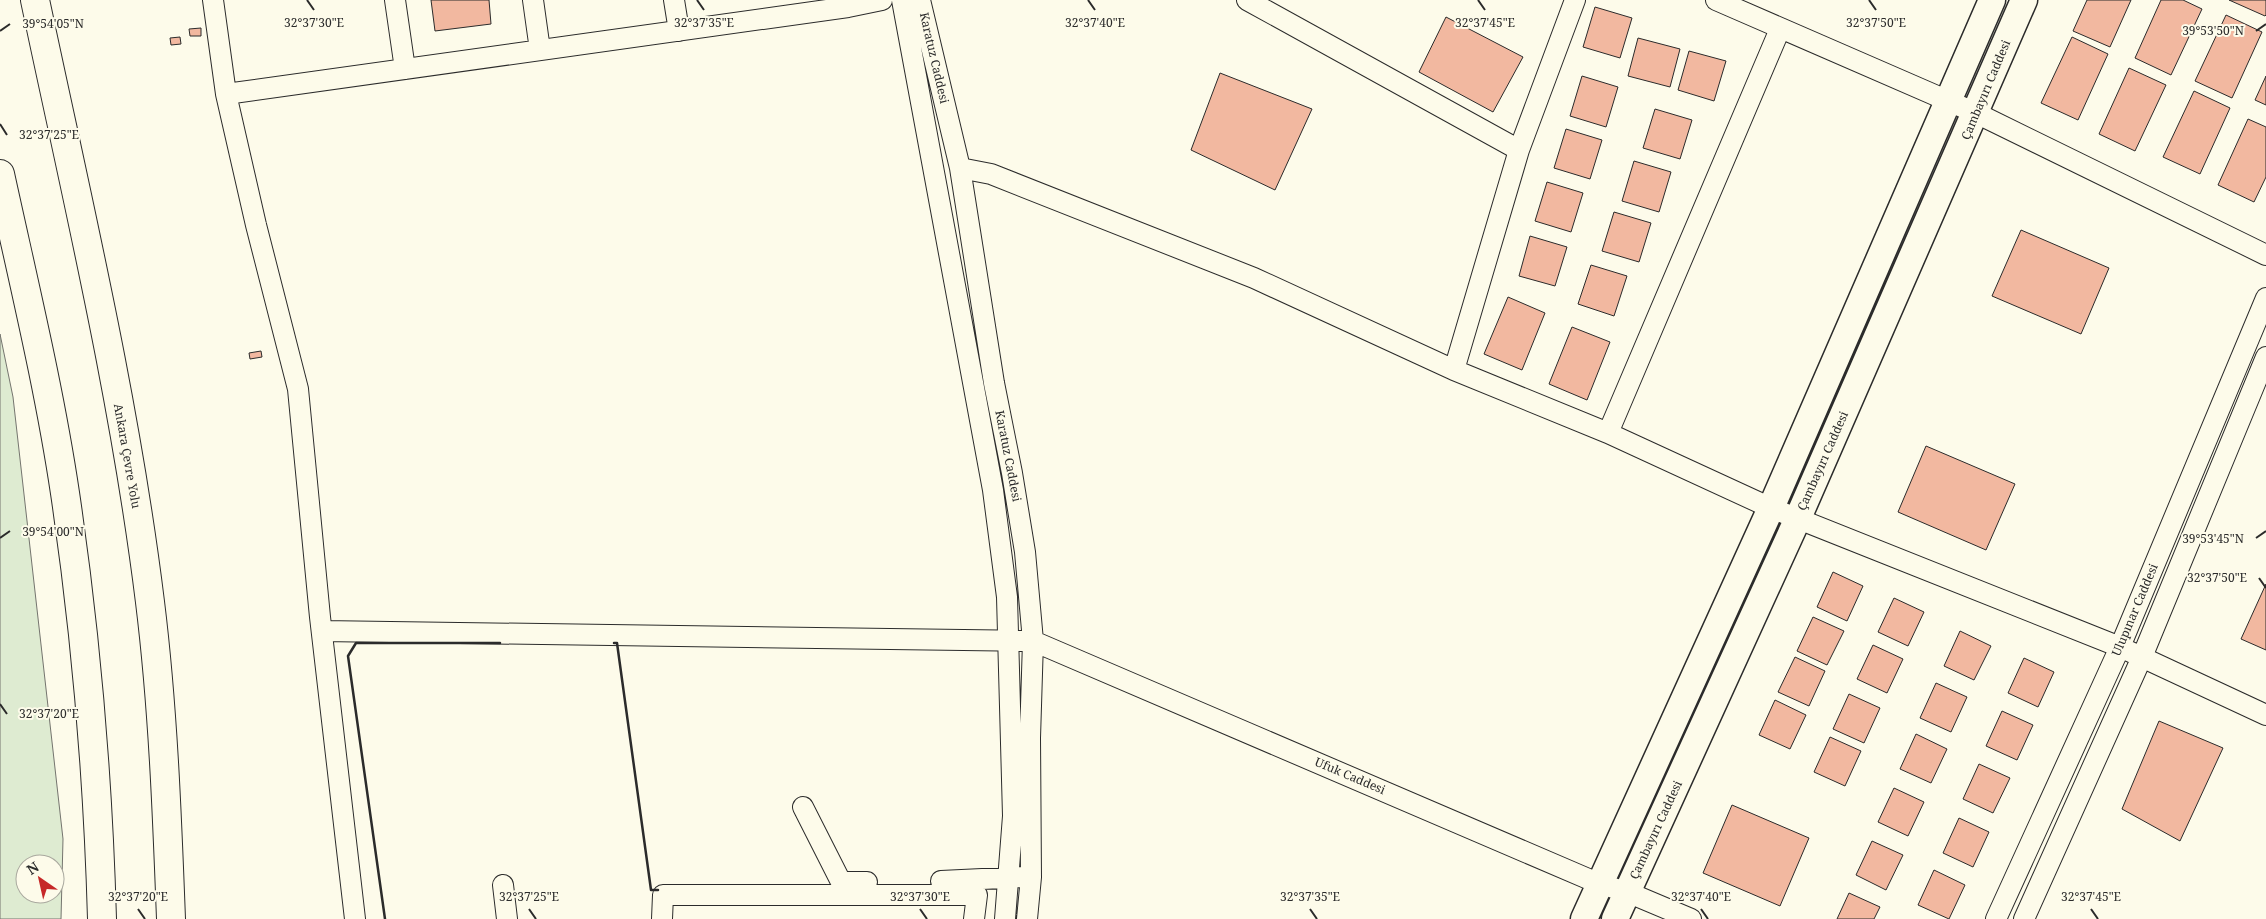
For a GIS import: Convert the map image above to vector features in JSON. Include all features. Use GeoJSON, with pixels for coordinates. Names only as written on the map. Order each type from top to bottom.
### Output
{"type":"FeatureCollection","features":[{"type":"Feature","properties":{"kind":"highway","name":"Ankara Çevre Yolu"},"geometry":{"type":"LineString","coordinates":[[35,0],[111,360],[138,522],[159,686],[171,919]]}},
{"type":"Feature","properties":{"kind":"highway"},"geometry":{"type":"LineString","coordinates":[[0,174],[65,492],[89,690],[99,813],[102,919]]}},
{"type":"Feature","properties":{"kind":"main road"},"geometry":{"type":"LineString","coordinates":[[1584,919],[1771,508],[1992,0]]}},
{"type":"Feature","properties":{"kind":"main road","name":"Çambayırı Caddesi"},"geometry":{"type":"LineString","coordinates":[[1615,919],[1798,518],[2024,0]]}},
{"type":"Feature","properties":{"kind":"street"},"geometry":{"type":"LineString","coordinates":[[213,0],[226,94],[256,225],[298,389],[322,631],[356,919]]}},
{"type":"Feature","properties":{"kind":"street"},"geometry":{"type":"LineString","coordinates":[[395,0],[405,69]]}},
{"type":"Feature","properties":{"kind":"street"},"geometry":{"type":"LineString","coordinates":[[533,0],[540,50]]}},
{"type":"Feature","properties":{"kind":"street"},"geometry":{"type":"LineString","coordinates":[[674,0],[680,31]]}},
{"type":"Feature","properties":{"kind":"street"},"geometry":{"type":"LineString","coordinates":[[226,94],[680,31],[806,6],[882,0]]}},
{"type":"Feature","properties":{"kind":"street"},"geometry":{"type":"LineString","coordinates":[[902,0],[994,490],[1007,597],[1014,816],[1005,919]]}},
{"type":"Feature","properties":{"kind":"street","name":"Karatuz Caddesi"},"geometry":{"type":"LineString","coordinates":[[920,0],[960,168],[994,383],[1025,552],[1033,641],[1030,738],[1031,877],[1027,919]]}},
{"type":"Feature","properties":{"kind":"street"},"geometry":{"type":"LineString","coordinates":[[1247,0],[1519,150]]}},
{"type":"Feature","properties":{"kind":"street"},"geometry":{"type":"LineString","coordinates":[[1454,370],[1519,150],[1575,0]]}},
{"type":"Feature","properties":{"kind":"street"},"geometry":{"type":"LineString","coordinates":[[1716,0],[1976,112],[2266,255]]}},
{"type":"Feature","properties":{"kind":"street"},"geometry":{"type":"LineString","coordinates":[[1608,433],[1780,29]]}},
{"type":"Feature","properties":{"kind":"street"},"geometry":{"type":"LineString","coordinates":[[960,168],[991,174],[1254,278],[1454,370],[1608,433],[1771,508],[2120,647],[2266,715]]}},
{"type":"Feature","properties":{"kind":"street","name":"Ulupınar Caddesi"},"geometry":{"type":"LineString","coordinates":[[1996,919],[2120,647],[2266,298]]}},
{"type":"Feature","properties":{"kind":"street","name":"Ulupınar Caddesi"},"geometry":{"type":"LineString","coordinates":[[2024,919],[2142,657],[2266,357]]}},
{"type":"Feature","properties":{"kind":"street","name":"Ufuk Caddesi"},"geometry":{"type":"LineString","coordinates":[[322,631],[1008,639],[1033,641],[1600,884],[1627,892],[1691,919]]}},
{"type":"Feature","properties":{"kind":"street"},"geometry":{"type":"LineString","coordinates":[[803,807],[841,882],[967,881],[1009,876],[1031,877]]}},
{"type":"Feature","properties":{"kind":"street"},"geometry":{"type":"LineString","coordinates":[[504,885],[507,919]]}},
{"type":"Feature","properties":{"kind":"street"},"geometry":{"type":"LineString","coordinates":[[662,919],[663,895],[977,895],[974,919]]}},
{"type":"Feature","properties":{"kind":"green space"},"geometry":{"type":"Polygon","coordinates":[[[0,334],[13,397],[63,839],[63,854],[15,854],[15,904],[61,904],[61,919],[0,919],[0,334]]]}},
{"type":"Feature","properties":{"kind":"building"},"geometry":{"type":"Polygon","coordinates":[[[431,0],[489,0],[491,24],[435,31],[431,0]]]}},
{"type":"Feature","properties":{"kind":"building"},"geometry":{"type":"Polygon","coordinates":[[[2087,0],[2131,0],[2110,47],[2073,31],[2087,0]]]}},
{"type":"Feature","properties":{"kind":"building"},"geometry":{"type":"Polygon","coordinates":[[[2161,0],[2183,0],[2202,9],[2171,75],[2135,58],[2161,0]]]}},
{"type":"Feature","properties":{"kind":"building"},"geometry":{"type":"Polygon","coordinates":[[[2229,0],[2266,0],[2266,15],[2265,16],[2229,0]]]}},
{"type":"Feature","properties":{"kind":"building"},"geometry":{"type":"Polygon","coordinates":[[[1595,7],[1632,18],[1620,58],[1583,47],[1595,7]]]}},
{"type":"Feature","properties":{"kind":"building"},"geometry":{"type":"Polygon","coordinates":[[[2226,15],[2262,32],[2232,98],[2195,81],[2226,15]]]}},
{"type":"Feature","properties":{"kind":"building"},"geometry":{"type":"Polygon","coordinates":[[[1446,17],[1523,57],[1493,112],[1419,72],[1446,17]]]}},
{"type":"Feature","properties":{"kind":"building"},"geometry":{"type":"Polygon","coordinates":[[[201,28],[201,36],[190,36],[189,29],[201,28]]]}},
{"type":"Feature","properties":{"kind":"building"},"geometry":{"type":"Polygon","coordinates":[[[180,37],[181,44],[171,45],[170,38],[180,37]]]}},
{"type":"Feature","properties":{"kind":"building"},"geometry":{"type":"Polygon","coordinates":[[[2072,37],[2108,54],[2078,120],[2041,103],[2072,37]]]}},
{"type":"Feature","properties":{"kind":"building"},"geometry":{"type":"Polygon","coordinates":[[[1638,38],[1680,49],[1670,87],[1628,76],[1638,38]]]}},
{"type":"Feature","properties":{"kind":"building"},"geometry":{"type":"Polygon","coordinates":[[[1689,51],[1726,61],[1714,101],[1678,90],[1689,51]]]}},
{"type":"Feature","properties":{"kind":"building"},"geometry":{"type":"Polygon","coordinates":[[[2129,68],[2166,85],[2135,151],[2099,134],[2129,68]]]}},
{"type":"Feature","properties":{"kind":"building"},"geometry":{"type":"Polygon","coordinates":[[[1220,73],[1312,109],[1275,190],[1191,150],[1220,73]]]}},
{"type":"Feature","properties":{"kind":"building"},"geometry":{"type":"Polygon","coordinates":[[[1582,76],[1618,87],[1606,127],[1570,116],[1582,76]]]}},
{"type":"Feature","properties":{"kind":"building"},"geometry":{"type":"Polygon","coordinates":[[[2266,76],[2266,105],[2255,100],[2266,76]]]}},
{"type":"Feature","properties":{"kind":"building"},"geometry":{"type":"Polygon","coordinates":[[[2194,91],[2230,108],[2200,174],[2163,157],[2194,91]]]}},
{"type":"Feature","properties":{"kind":"building"},"geometry":{"type":"Polygon","coordinates":[[[1655,109],[1692,120],[1680,159],[1643,148],[1655,109]]]}},
{"type":"Feature","properties":{"kind":"building"},"geometry":{"type":"Polygon","coordinates":[[[2248,119],[2266,127],[2266,177],[2254,202],[2218,185],[2248,119]]]}},
{"type":"Feature","properties":{"kind":"building"},"geometry":{"type":"Polygon","coordinates":[[[1566,129],[1602,140],[1590,179],[1554,168],[1566,129]]]}},
{"type":"Feature","properties":{"kind":"building"},"geometry":{"type":"Polygon","coordinates":[[[1634,161],[1671,172],[1659,212],[1622,201],[1634,161]]]}},
{"type":"Feature","properties":{"kind":"building"},"geometry":{"type":"Polygon","coordinates":[[[1547,182],[1583,193],[1571,232],[1535,221],[1547,182]]]}},
{"type":"Feature","properties":{"kind":"building"},"geometry":{"type":"Polygon","coordinates":[[[1614,212],[1651,223],[1639,262],[1602,251],[1614,212]]]}},
{"type":"Feature","properties":{"kind":"building"},"geometry":{"type":"Polygon","coordinates":[[[2021,230],[2109,268],[2081,334],[1992,296],[2021,230]]]}},
{"type":"Feature","properties":{"kind":"building"},"geometry":{"type":"Polygon","coordinates":[[[1530,236],[1567,247],[1555,286],[1519,276],[1530,236]]]}},
{"type":"Feature","properties":{"kind":"building"},"geometry":{"type":"Polygon","coordinates":[[[1591,265],[1627,276],[1614,316],[1578,304],[1591,265]]]}},
{"type":"Feature","properties":{"kind":"building"},"geometry":{"type":"Polygon","coordinates":[[[1508,297],[1545,313],[1522,370],[1484,354],[1508,297]]]}},
{"type":"Feature","properties":{"kind":"building"},"geometry":{"type":"Polygon","coordinates":[[[1572,327],[1610,342],[1587,400],[1549,384],[1572,327]]]}},
{"type":"Feature","properties":{"kind":"building"},"geometry":{"type":"Polygon","coordinates":[[[261,351],[262,357],[250,359],[249,353],[261,351]]]}},
{"type":"Feature","properties":{"kind":"building"},"geometry":{"type":"Polygon","coordinates":[[[1926,446],[2015,484],[1986,550],[1898,512],[1926,446]]]}},
{"type":"Feature","properties":{"kind":"building"},"geometry":{"type":"Polygon","coordinates":[[[1833,572],[1863,586],[1847,621],[1817,607],[1833,572]]]}},
{"type":"Feature","properties":{"kind":"building"},"geometry":{"type":"Polygon","coordinates":[[[2266,584],[2266,650],[2241,639],[2266,584]]]}},
{"type":"Feature","properties":{"kind":"building"},"geometry":{"type":"Polygon","coordinates":[[[1894,598],[1924,612],[1908,646],[1878,632],[1894,598]]]}},
{"type":"Feature","properties":{"kind":"building"},"geometry":{"type":"Polygon","coordinates":[[[1813,617],[1844,631],[1827,665],[1797,651],[1813,617]]]}},
{"type":"Feature","properties":{"kind":"building"},"geometry":{"type":"Polygon","coordinates":[[[1960,631],[1991,646],[1974,680],[1944,666],[1960,631]]]}},
{"type":"Feature","properties":{"kind":"building"},"geometry":{"type":"Polygon","coordinates":[[[1873,645],[1903,659],[1887,693],[1857,679],[1873,645]]]}},
{"type":"Feature","properties":{"kind":"building"},"geometry":{"type":"Polygon","coordinates":[[[1795,657],[1825,671],[1809,706],[1778,692],[1795,657]]]}},
{"type":"Feature","properties":{"kind":"building"},"geometry":{"type":"Polygon","coordinates":[[[2024,658],[2054,672],[2038,707],[2008,693],[2024,658]]]}},
{"type":"Feature","properties":{"kind":"building"},"geometry":{"type":"Polygon","coordinates":[[[1936,683],[1967,697],[1951,732],[1920,718],[1936,683]]]}},
{"type":"Feature","properties":{"kind":"building"},"geometry":{"type":"Polygon","coordinates":[[[1849,694],[1880,708],[1864,743],[1833,729],[1849,694]]]}},
{"type":"Feature","properties":{"kind":"building"},"geometry":{"type":"Polygon","coordinates":[[[1775,700],[1806,715],[1790,749],[1759,735],[1775,700]]]}},
{"type":"Feature","properties":{"kind":"building"},"geometry":{"type":"Polygon","coordinates":[[[2002,711],[2033,725],[2017,760],[1986,746],[2002,711]]]}},
{"type":"Feature","properties":{"kind":"building"},"geometry":{"type":"Polygon","coordinates":[[[2159,721],[2223,748],[2180,841],[2122,809],[2159,721]]]}},
{"type":"Feature","properties":{"kind":"building"},"geometry":{"type":"Polygon","coordinates":[[[1916,734],[1947,749],[1931,783],[1900,769],[1916,734]]]}},
{"type":"Feature","properties":{"kind":"building"},"geometry":{"type":"Polygon","coordinates":[[[1830,737],[1861,751],[1845,786],[1814,772],[1830,737]]]}},
{"type":"Feature","properties":{"kind":"building"},"geometry":{"type":"Polygon","coordinates":[[[1979,764],[2010,778],[1993,813],[1963,799],[1979,764]]]}},
{"type":"Feature","properties":{"kind":"building"},"geometry":{"type":"Polygon","coordinates":[[[1894,788],[1924,802],[1908,836],[1878,822],[1894,788]]]}},
{"type":"Feature","properties":{"kind":"building"},"geometry":{"type":"Polygon","coordinates":[[[1732,805],[1809,838],[1780,906],[1703,873],[1732,805]]]}},
{"type":"Feature","properties":{"kind":"building"},"geometry":{"type":"Polygon","coordinates":[[[1959,818],[1989,832],[1973,867],[1943,853],[1959,818]]]}},
{"type":"Feature","properties":{"kind":"building"},"geometry":{"type":"Polygon","coordinates":[[[1872,841],[1903,855],[1886,890],[1856,875],[1872,841]]]}},
{"type":"Feature","properties":{"kind":"building"},"geometry":{"type":"Polygon","coordinates":[[[1934,870],[1965,885],[1949,919],[1918,905],[1934,870]]]}},
{"type":"Feature","properties":{"kind":"building"},"geometry":{"type":"Polygon","coordinates":[[[1849,893],[1880,907],[1874,919],[1837,919],[1849,893]]]}},
{"type":"Feature","properties":{"kind":"wall"},"geometry":{"type":"LineString","coordinates":[[385,919],[348,656],[356,643],[500,643]]}},
{"type":"Feature","properties":{"kind":"wall"},"geometry":{"type":"LineString","coordinates":[[614,643],[617,643],[651,890],[658,890]]}}]}
